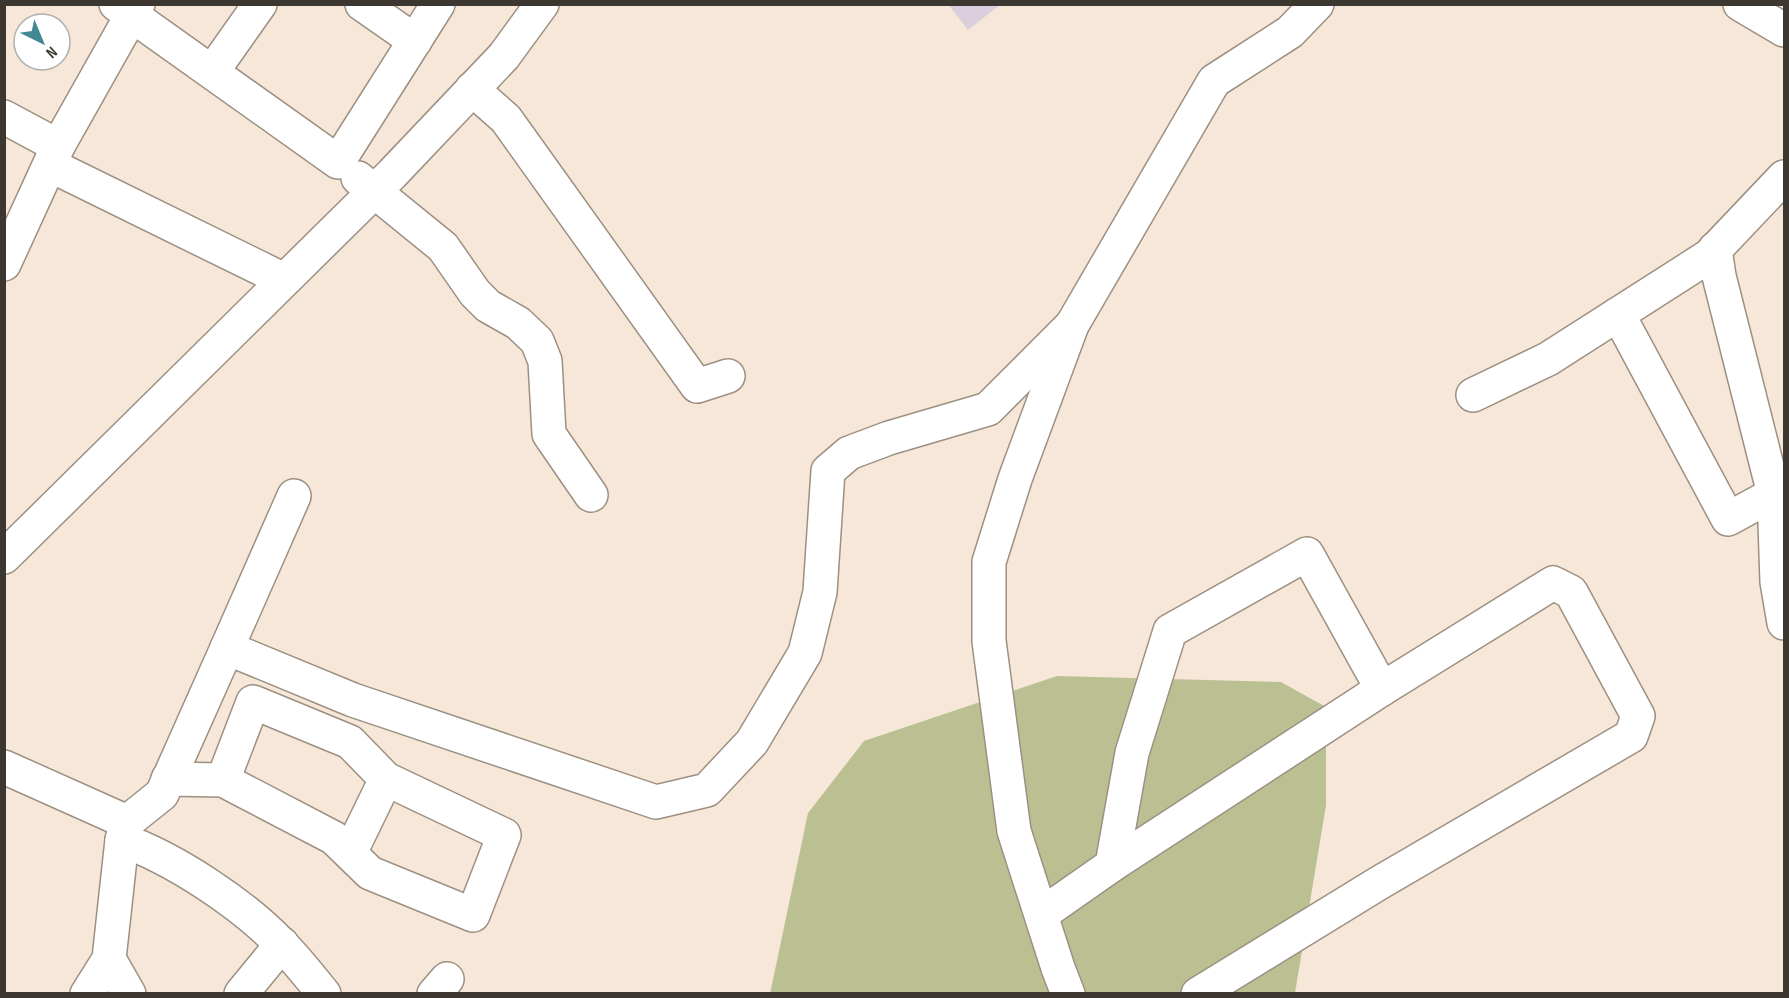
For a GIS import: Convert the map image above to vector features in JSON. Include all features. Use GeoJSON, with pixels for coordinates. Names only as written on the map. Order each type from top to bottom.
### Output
{"type":"FeatureCollection","features":[{"type":"Feature","properties":{"kind":"main road"},"geometry":{"type":"LineString","coordinates":[[212,72],[260,4]]}},
{"type":"Feature","properties":{"kind":"main road"},"geometry":{"type":"LineString","coordinates":[[362,4],[415,41]]}},
{"type":"Feature","properties":{"kind":"main road"},"geometry":{"type":"LineString","coordinates":[[338,162],[438,4]]}},
{"type":"Feature","properties":{"kind":"main road"},"geometry":{"type":"LineString","coordinates":[[4,557],[374,192],[504,56],[542,4]]}},
{"type":"Feature","properties":{"kind":"main road"},"geometry":{"type":"LineString","coordinates":[[1068,993],[1014,831],[989,641],[989,562],[1015,479],[1072,325],[1214,81],[1290,32],[1317,4]]}},
{"type":"Feature","properties":{"kind":"main road"},"geometry":{"type":"LineString","coordinates":[[1740,4],[1785,30]]}},
{"type":"Feature","properties":{"kind":"main road"},"geometry":{"type":"LineString","coordinates":[[4,264],[54,155],[128,8],[212,72],[338,162],[443,248],[475,293],[488,306],[518,323],[537,341],[545,361],[549,434],[591,495]]}},
{"type":"Feature","properties":{"kind":"main road"},"geometry":{"type":"LineString","coordinates":[[472,89],[506,119],[698,386],[728,376]]}},
{"type":"Feature","properties":{"kind":"main road"},"geometry":{"type":"LineString","coordinates":[[4,117],[54,155],[284,280]]}},
{"type":"Feature","properties":{"kind":"main road"},"geometry":{"type":"LineString","coordinates":[[1473,395],[1548,359],[1709,256],[1785,177]]}},
{"type":"Feature","properties":{"kind":"main road"},"geometry":{"type":"LineString","coordinates":[[1715,249],[1719,276],[1774,494],[1777,582],[1785,623]]}},
{"type":"Feature","properties":{"kind":"main road"},"geometry":{"type":"LineString","coordinates":[[1618,314],[1728,519],[1774,494]]}},
{"type":"Feature","properties":{"kind":"main road"},"geometry":{"type":"LineString","coordinates":[[227,648],[352,700],[656,802],[707,790],[752,742],[805,653],[820,592],[828,471],[849,453],[889,438],[988,409],[1072,325]]}},
{"type":"Feature","properties":{"kind":"main road"},"geometry":{"type":"LineString","coordinates":[[1753,410],[1785,428]]}},
{"type":"Feature","properties":{"kind":"main road"},"geometry":{"type":"LineString","coordinates":[[87,993],[109,959],[124,831],[162,794],[294,496]]}},
{"type":"Feature","properties":{"kind":"main road"},"geometry":{"type":"LineString","coordinates":[[1112,865],[1132,753],[1170,631],[1307,554],[1382,689]]}},
{"type":"Feature","properties":{"kind":"main road"},"geometry":{"type":"LineString","coordinates":[[1042,914],[1112,865],[1382,689],[1553,583],[1571,592],[1638,716],[1631,736],[1378,883],[1198,993]]}},
{"type":"Feature","properties":{"kind":"main road"},"geometry":{"type":"LineString","coordinates":[[168,778],[223,780],[334,838],[370,873],[473,915],[504,835],[386,779],[350,742],[253,702],[223,780]]}},
{"type":"Feature","properties":{"kind":"main road"},"geometry":{"type":"LineString","coordinates":[[4,767],[124,831],[233,902],[282,944],[324,993]]}},
{"type":"Feature","properties":{"kind":"main road"},"geometry":{"type":"LineString","coordinates":[[350,853],[386,779]]}},
{"type":"Feature","properties":{"kind":"main road"},"geometry":{"type":"LineString","coordinates":[[240,993],[282,944]]}},
{"type":"Feature","properties":{"kind":"main road"},"geometry":{"type":"LineString","coordinates":[[109,959],[129,993]]}},
{"type":"Feature","properties":{"kind":"green space"},"geometry":{"type":"Polygon","coordinates":[[[1057,676],[1281,682],[1326,707],[1326,805],[1295,993],[770,994],[808,813],[864,741],[1057,676]]]}},
{"type":"Feature","properties":{"kind":"building"},"geometry":{"type":"Polygon","coordinates":[[[948,4],[1001,4],[968,30],[948,4]]]}}]}
